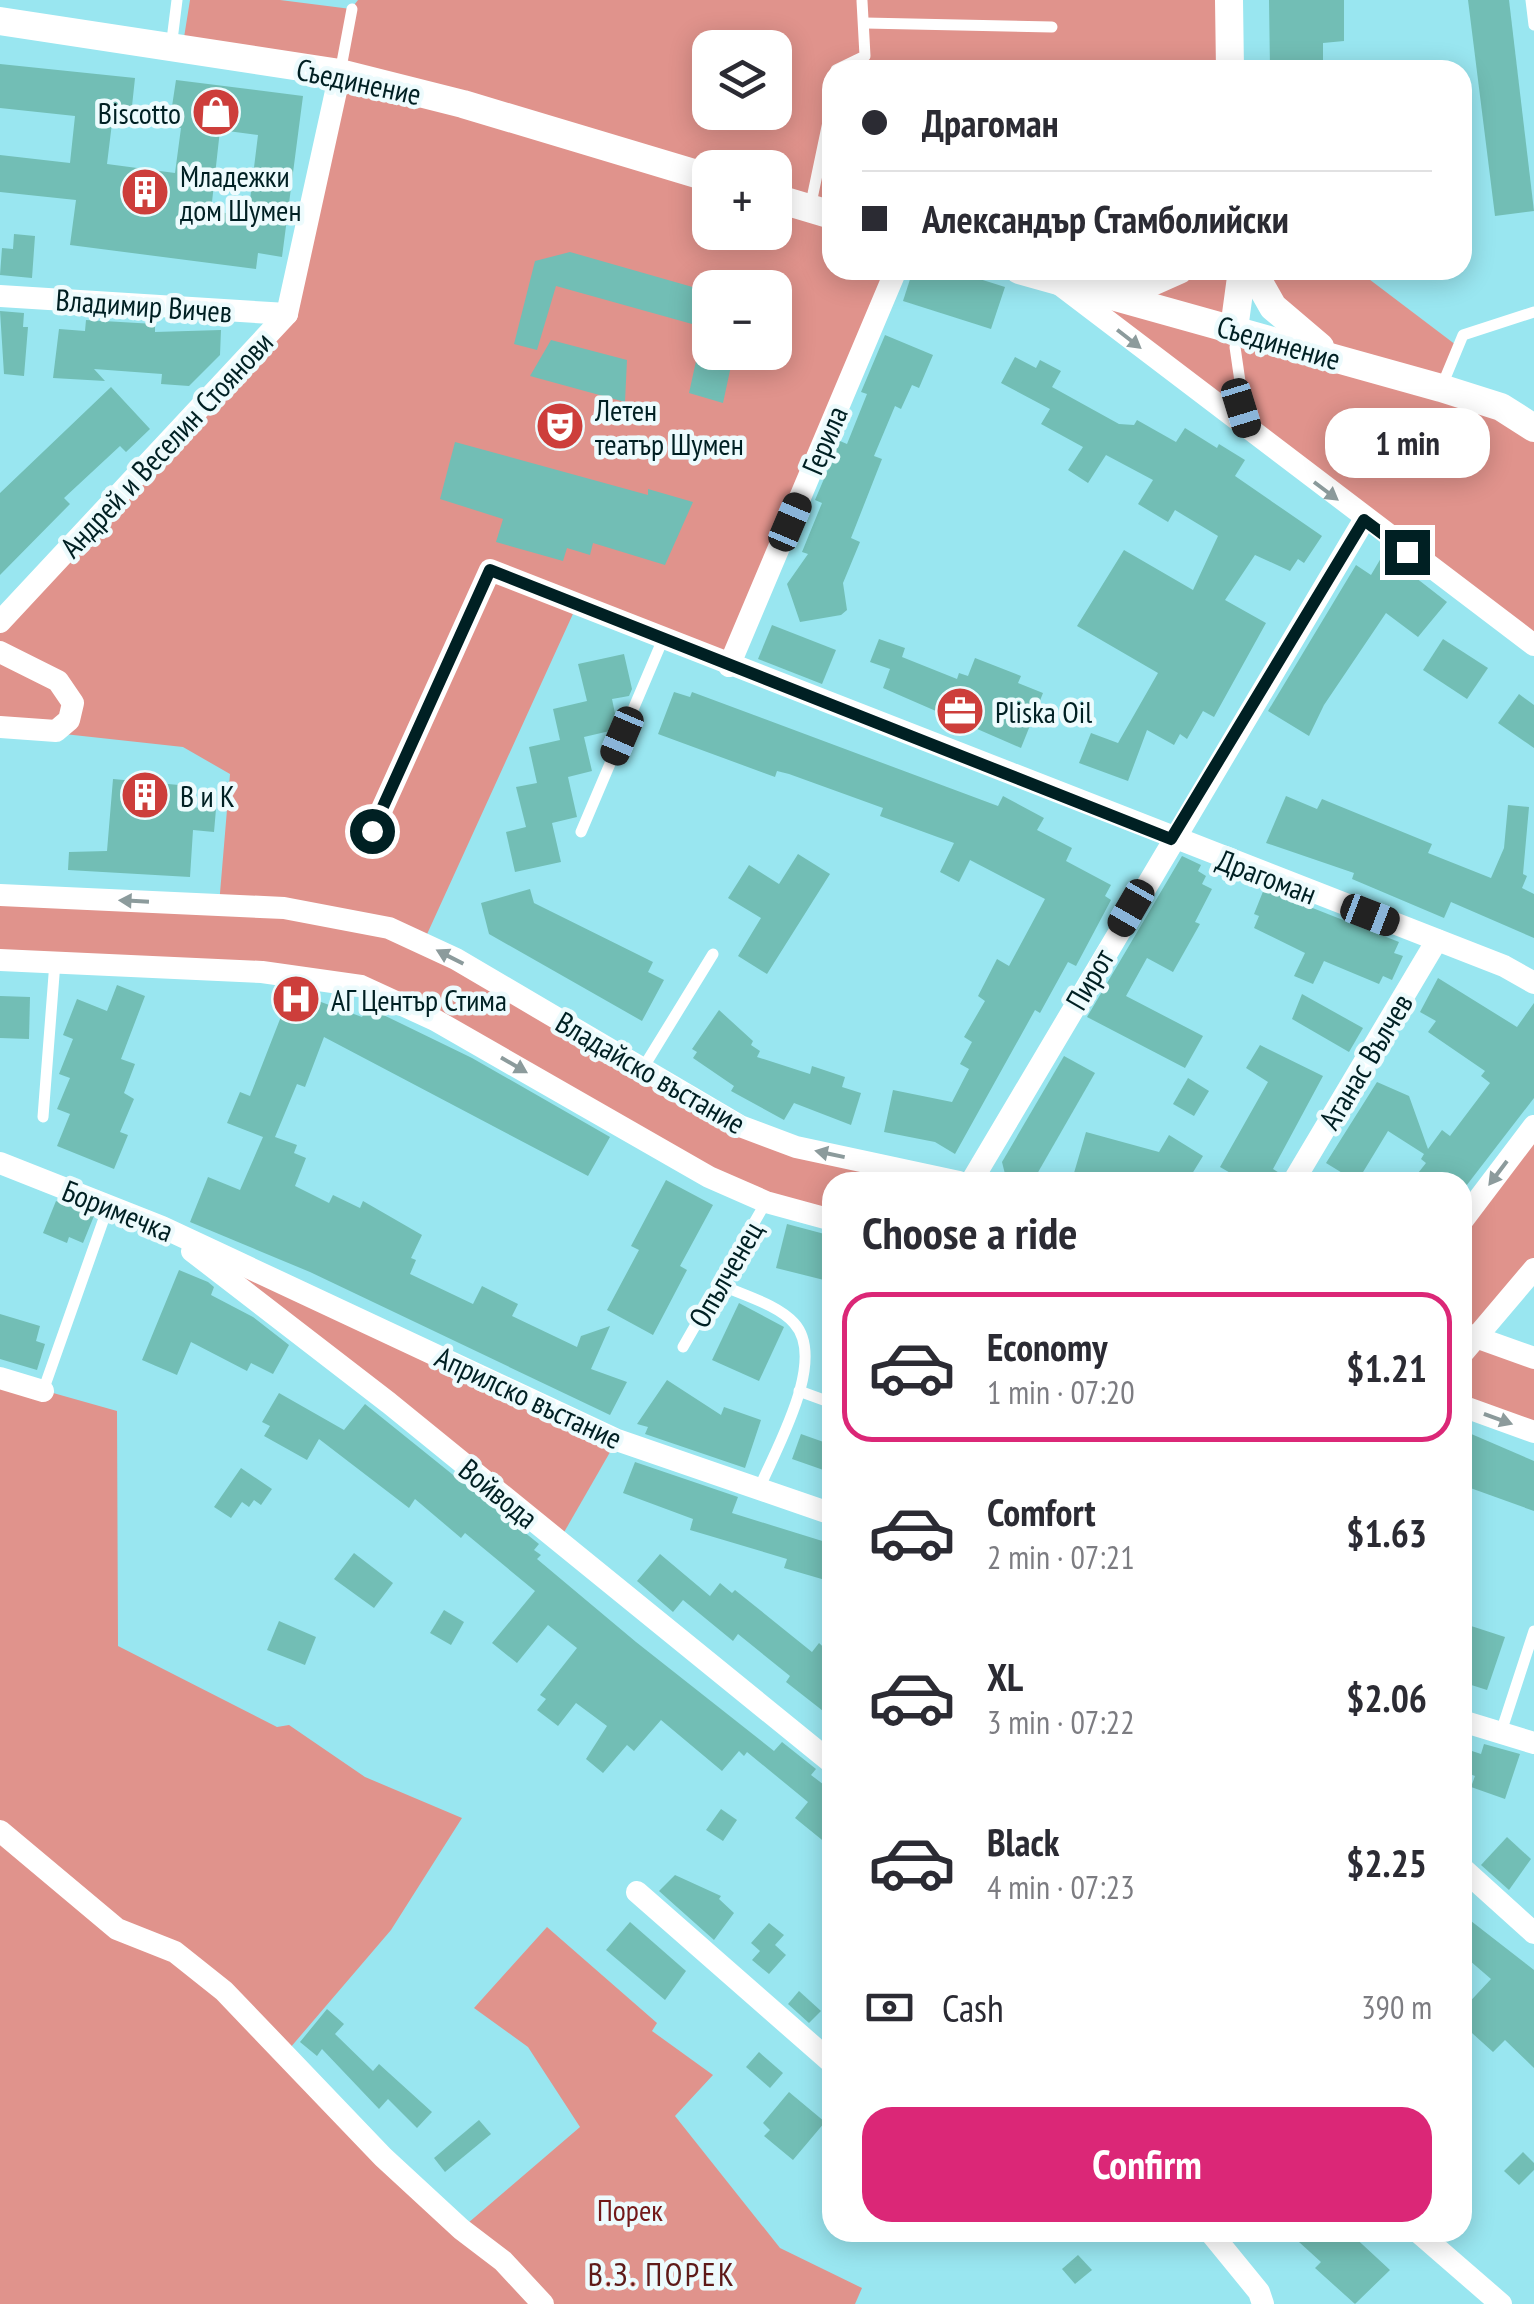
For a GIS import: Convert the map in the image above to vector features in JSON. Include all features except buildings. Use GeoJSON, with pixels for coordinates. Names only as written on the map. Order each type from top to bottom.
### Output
{"type":"FeatureCollection","features":[{"type":"Feature","properties":{"kind":"street"},"geometry":{"type":"LineString","coordinates":[[1229,0],[1230,60]]}},
{"type":"Feature","properties":{"kind":"street","name":"Съединение"},"geometry":{"type":"LineString","coordinates":[[0,21],[340,73],[463,104],[692,173]]}},
{"type":"Feature","properties":{"kind":"street","name":"Андрей и Веселин Стоянови"},"geometry":{"type":"LineString","coordinates":[[0,622],[287,314],[340,73]]}},
{"type":"Feature","properties":{"kind":"street"},"geometry":{"type":"LineString","coordinates":[[792,203],[821,212]]}},
{"type":"Feature","properties":{"kind":"street","name":"Герила"},"geometry":{"type":"LineString","coordinates":[[728,666],[892,280]]}},
{"type":"Feature","properties":{"kind":"street"},"geometry":{"type":"LineString","coordinates":[[1053,280],[1364,520],[1534,645]]}},
{"type":"Feature","properties":{"kind":"street","name":"Съединение"},"geometry":{"type":"LineString","coordinates":[[1056,280],[1235,338],[1334,356],[1441,388],[1502,407],[1534,428]]}},
{"type":"Feature","properties":{"kind":"street"},"geometry":{"type":"LineString","coordinates":[[1099,292],[1134,290],[1156,280]]}},
{"type":"Feature","properties":{"kind":"street"},"geometry":{"type":"LineString","coordinates":[[1229,280],[1235,338]]}},
{"type":"Feature","properties":{"kind":"street"},"geometry":{"type":"LineString","coordinates":[[1235,338],[1241,280]]}},
{"type":"Feature","properties":{"kind":"street"},"geometry":{"type":"LineString","coordinates":[[1258,280],[1273,307],[1334,356]]}},
{"type":"Feature","properties":{"kind":"street","name":"Владимир Вичев"},"geometry":{"type":"LineString","coordinates":[[0,296],[287,314]]}},
{"type":"Feature","properties":{"kind":"street","name":"Пирот"},"geometry":{"type":"LineString","coordinates":[[976,1172],[1364,520]]}},
{"type":"Feature","properties":{"kind":"street","name":"Драгоман"},"geometry":{"type":"LineString","coordinates":[[372,831],[490,570],[1437,940],[1534,983]]}},
{"type":"Feature","properties":{"kind":"street"},"geometry":{"type":"LineString","coordinates":[[0,652],[58,681],[70,694],[72,712],[56,731],[0,727]]}},
{"type":"Feature","properties":{"kind":"street","name":"Владайско въстание"},"geometry":{"type":"LineString","coordinates":[[0,895],[284,908],[356,918],[390,928],[456,960],[740,1126],[796,1147],[912,1172]]}},
{"type":"Feature","properties":{"kind":"street","name":"Атанас Вълчев"},"geometry":{"type":"LineString","coordinates":[[1299,1172],[1437,940]]}},
{"type":"Feature","properties":{"kind":"street","name":"Владайско въстание"},"geometry":{"type":"LineString","coordinates":[[0,960],[262,972],[361,986],[435,1020],[709,1177],[766,1202],[822,1217]]}},
{"type":"Feature","properties":{"kind":"street"},"geometry":{"type":"LineString","coordinates":[[1472,1208],[1534,1126]]}},
{"type":"Feature","properties":{"kind":"street","name":"Боримечка"},"geometry":{"type":"LineString","coordinates":[[0,1163],[234,1260]]}},
{"type":"Feature","properties":{"kind":"street","name":"Войвода"},"geometry":{"type":"LineString","coordinates":[[162,1227],[389,1403],[822,1755]]}},
{"type":"Feature","properties":{"kind":"street","name":"Априлско въстание"},"geometry":{"type":"LineString","coordinates":[[234,1260],[617,1440],[822,1511]]}},
{"type":"Feature","properties":{"kind":"street"},"geometry":{"type":"LineString","coordinates":[[1472,1337],[1534,1270]]}},
{"type":"Feature","properties":{"kind":"street"},"geometry":{"type":"LineString","coordinates":[[1472,1343],[1534,1358]]}},
{"type":"Feature","properties":{"kind":"street"},"geometry":{"type":"LineString","coordinates":[[0,1378],[43,1391]]}},
{"type":"Feature","properties":{"kind":"street"},"geometry":{"type":"LineString","coordinates":[[1472,1410],[1534,1432]]}},
{"type":"Feature","properties":{"kind":"street"},"geometry":{"type":"LineString","coordinates":[[1472,1723],[1534,1743]]}},
{"type":"Feature","properties":{"kind":"street"},"geometry":{"type":"LineString","coordinates":[[0,1831],[117,1929],[175,1952],[224,1991],[383,2157],[460,2229],[503,2261],[543,2304]]}},
{"type":"Feature","properties":{"kind":"street"},"geometry":{"type":"LineString","coordinates":[[1472,1877],[1534,1933]]}},
{"type":"Feature","properties":{"kind":"street"},"geometry":{"type":"LineString","coordinates":[[637,1892],[822,2054]]}},
{"type":"Feature","properties":{"kind":"street"},"geometry":{"type":"LineString","coordinates":[[1218,2242],[1259,2292],[1263,2304]]}},
{"type":"Feature","properties":{"kind":"street"},"geometry":{"type":"LineString","coordinates":[[1430,2242],[1501,2304]]}},
{"type":"Feature","properties":{"kind":"lane"},"geometry":{"type":"LineString","coordinates":[[171,48],[177,0]]}},
{"type":"Feature","properties":{"kind":"lane"},"geometry":{"type":"LineString","coordinates":[[1531,0],[1534,25]]}},
{"type":"Feature","properties":{"kind":"lane"},"geometry":{"type":"LineString","coordinates":[[857,60],[865,56],[862,1]]}},
{"type":"Feature","properties":{"kind":"lane"},"geometry":{"type":"LineString","coordinates":[[340,73],[352,9]]}},
{"type":"Feature","properties":{"kind":"lane"},"geometry":{"type":"LineString","coordinates":[[865,23],[1052,26]]}},
{"type":"Feature","properties":{"kind":"lane"},"geometry":{"type":"LineString","coordinates":[[1441,388],[1463,336],[1534,312]]}},
{"type":"Feature","properties":{"kind":"lane"},"geometry":{"type":"LineString","coordinates":[[1235,338],[1241,408],[1249,432]]}},
{"type":"Feature","properties":{"kind":"lane"},"geometry":{"type":"LineString","coordinates":[[582,832],[663,640]]}},
{"type":"Feature","properties":{"kind":"lane"},"geometry":{"type":"LineString","coordinates":[[644,1068],[713,954]]}},
{"type":"Feature","properties":{"kind":"lane"},"geometry":{"type":"LineString","coordinates":[[43,1117],[55,962]]}},
{"type":"Feature","properties":{"kind":"lane","name":"Опълченец"},"geometry":{"type":"LineString","coordinates":[[683,1347],[766,1202]]}},
{"type":"Feature","properties":{"kind":"lane"},"geometry":{"type":"LineString","coordinates":[[43,1391],[108,1207]]}},
{"type":"Feature","properties":{"kind":"lane"},"geometry":{"type":"LineString","coordinates":[[719,1284],[796,1324],[807,1358],[799,1391],[760,1489]]}},
{"type":"Feature","properties":{"kind":"lane"},"geometry":{"type":"LineString","coordinates":[[799,1391],[822,1400]]}},
{"type":"Feature","properties":{"kind":"lane"},"geometry":{"type":"LineString","coordinates":[[1501,1732],[1534,1631]]}},
{"type":"Feature","properties":{"kind":"green space"},"geometry":{"type":"Polygon","coordinates":[[[190,0],[280,0],[351,9],[358,0],[1229,0],[1230,60],[822,60],[822,280],[892,280],[729,666],[577,605],[423,943],[740,1126],[920,1172],[822,1172],[822,1218],[783,1208],[361,986],[0,960],[0,895],[219,905],[230,774],[183,747],[0,727],[0,622],[287,314],[340,74],[182,50],[190,0]]]}},
{"type":"Feature","properties":{"kind":"green space"},"geometry":{"type":"Polygon","coordinates":[[[1053,280],[1099,292],[1143,280],[1229,280],[1234,329],[1330,355],[1260,280],[1370,280],[1456,345],[1442,388],[1534,428],[1534,645],[1053,280]]]}},
{"type":"Feature","properties":{"kind":"green space"},"geometry":{"type":"Polygon","coordinates":[[[1534,1126],[1534,1269],[1477,1337],[1534,1358],[1534,1432],[1472,1409],[1472,1208],[1534,1126]]]}},
{"type":"Feature","properties":{"kind":"green space"},"geometry":{"type":"Polygon","coordinates":[[[162,1227],[617,1440],[559,1541],[162,1227]]]}},
{"type":"Feature","properties":{"kind":"green space","name":"Порек"},"geometry":{"type":"Polygon","coordinates":[[[0,1378],[117,1411],[118,1646],[277,1727],[289,1725],[365,1777],[462,1818],[391,1930],[284,2055],[461,2229],[580,2127],[528,2047],[474,2008],[547,1927],[657,2023],[652,2031],[713,2075],[675,2116],[780,2248],[862,2288],[855,2304],[0,2304],[0,1378]]]}},
{"type":"Feature","properties":{"kind":"place","name":"Biscotto"},"geometry":{"type":"Point","coordinates":[216,112]}},
{"type":"Feature","properties":{"kind":"place","name":"Младежки дом Шумен"},"geometry":{"type":"Point","coordinates":[145,192]}},
{"type":"Feature","properties":{"kind":"place","name":"Летен театър Шумен"},"geometry":{"type":"Point","coordinates":[560,426]}},
{"type":"Feature","properties":{"kind":"place","name":"Pliska Oil"},"geometry":{"type":"Point","coordinates":[960,711]}},
{"type":"Feature","properties":{"kind":"place","name":"В и К"},"geometry":{"type":"Point","coordinates":[145,795]}},
{"type":"Feature","properties":{"kind":"place","name":"АГ Център Стима"},"geometry":{"type":"Point","coordinates":[296,999]}},
{"type":"Feature","properties":{"kind":"district","name":"В.З. ПОРЕК"},"geometry":{"type":"Point","coordinates":[662,2274]}},
{"type":"Feature","properties":{"kind":"route"},"geometry":{"type":"LineString","coordinates":[[372,831],[490,570],[1171,839],[1364,520],[1407,552]]}}]}
